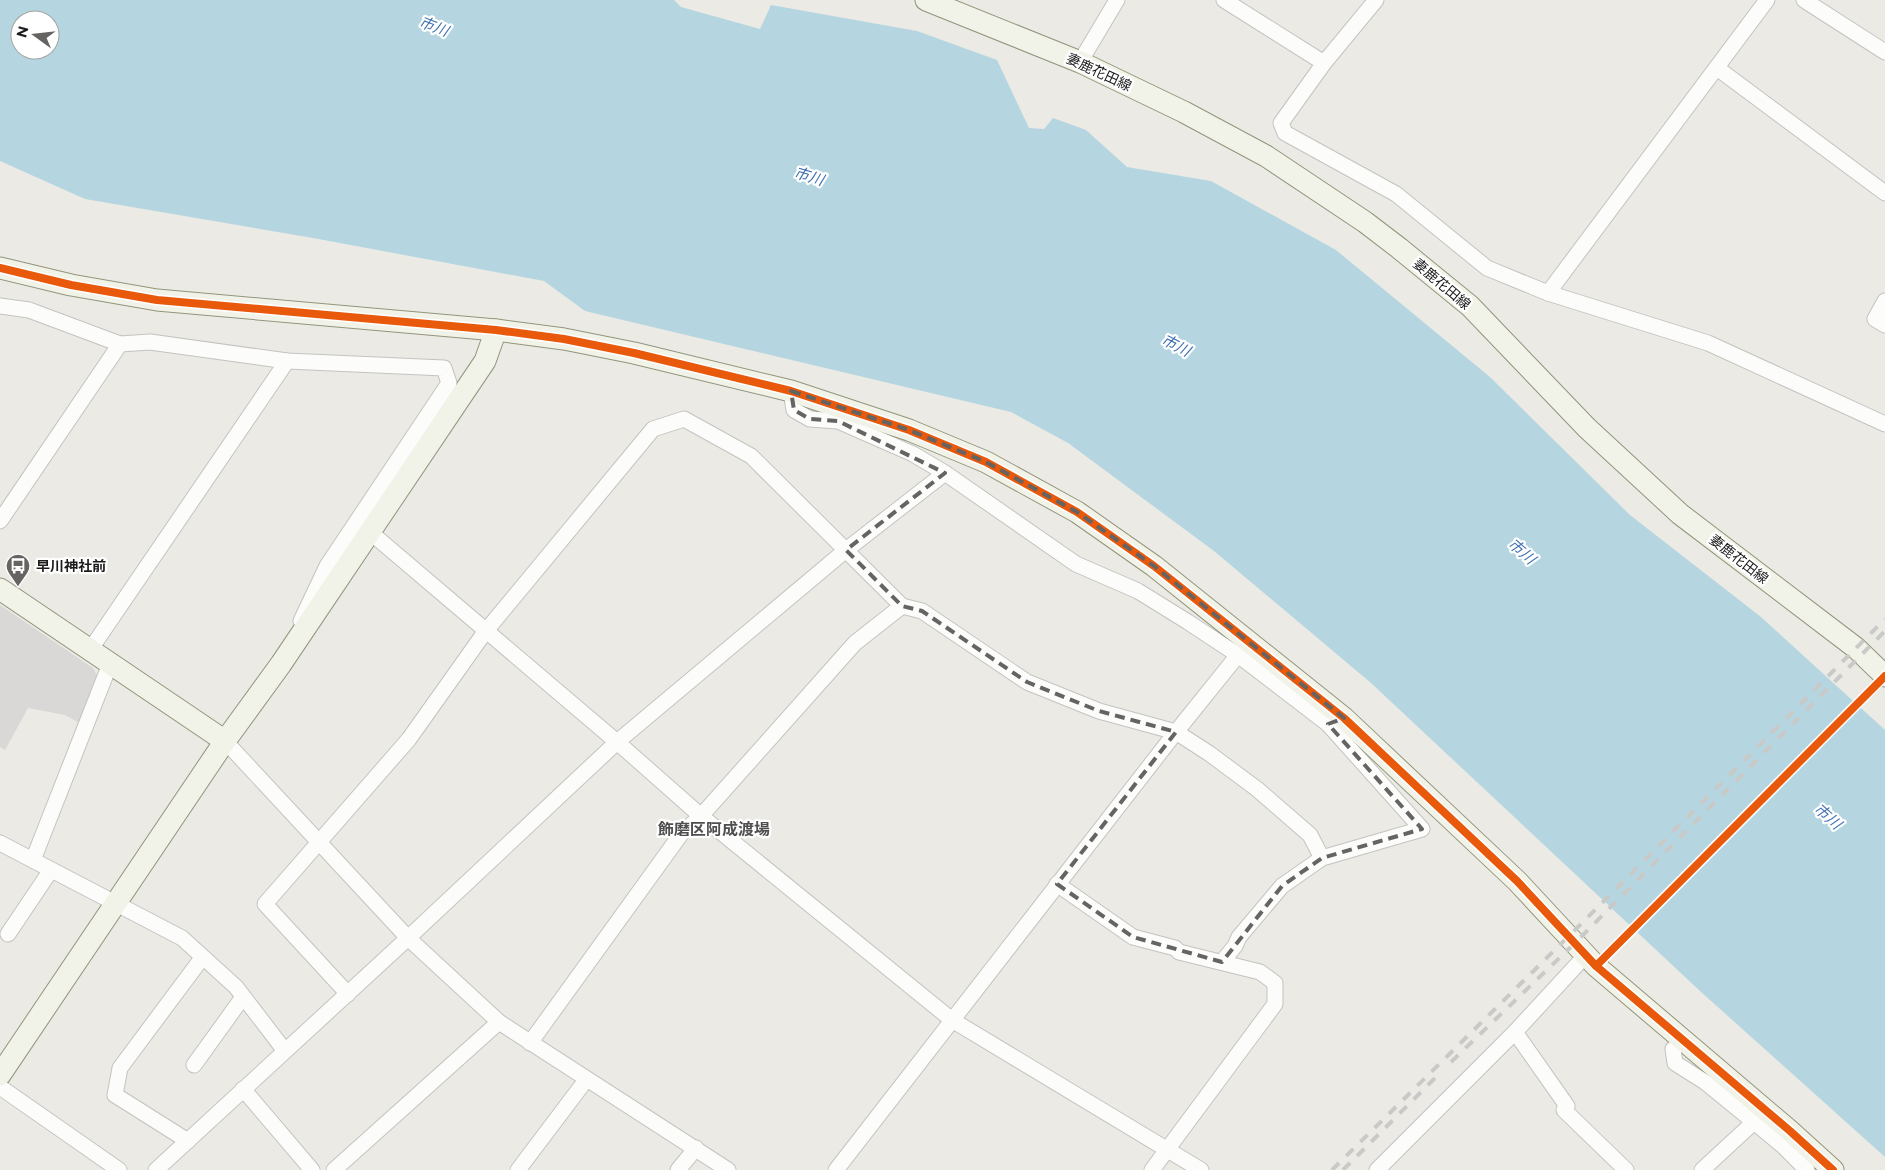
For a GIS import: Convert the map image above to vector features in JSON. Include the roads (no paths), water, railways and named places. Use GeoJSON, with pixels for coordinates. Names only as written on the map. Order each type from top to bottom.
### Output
{"type":"FeatureCollection","features":[{"type":"Feature","properties":{"kind":"street","name":"妻鹿花田線"},"geometry":{"type":"LineString","coordinates":[[926,0],[1080,62],[1184,112],[1266,156],[1365,222],[1470,306],[1587,428],[1680,514],[1856,648],[1885,676]]}},
{"type":"Feature","properties":{"kind":"street"},"geometry":{"type":"LineString","coordinates":[[1080,62],[1117,0]]}},
{"type":"Feature","properties":{"kind":"street"},"geometry":{"type":"LineString","coordinates":[[1224,0],[1324,63]]}},
{"type":"Feature","properties":{"kind":"street"},"geometry":{"type":"LineString","coordinates":[[1376,0],[1324,63],[1281,123],[1285,133],[1396,194],[1487,268],[1548,293],[1708,343],[1885,424]]}},
{"type":"Feature","properties":{"kind":"street"},"geometry":{"type":"LineString","coordinates":[[1548,293],[1767,0]]}},
{"type":"Feature","properties":{"kind":"street"},"geometry":{"type":"LineString","coordinates":[[1804,0],[1885,52]]}},
{"type":"Feature","properties":{"kind":"street"},"geometry":{"type":"LineString","coordinates":[[1718,68],[1885,193]]}},
{"type":"Feature","properties":{"kind":"street"},"geometry":{"type":"LineString","coordinates":[[0,268],[71,285],[157,300],[496,330],[564,339],[634,353],[791,392],[908,430],[986,462],[1077,512],[1154,566],[1336,721],[1517,881],[1586,956],[1833,1170]]}},
{"type":"Feature","properties":{"kind":"street"},"geometry":{"type":"LineString","coordinates":[[1885,301],[1875,319],[1885,325]]}},
{"type":"Feature","properties":{"kind":"street"},"geometry":{"type":"LineString","coordinates":[[0,306],[29,310],[120,344],[150,342],[287,361],[444,368],[449,383],[327,566],[281,664]]}},
{"type":"Feature","properties":{"kind":"street"},"geometry":{"type":"LineString","coordinates":[[0,1075],[225,741],[281,664],[485,361],[496,330]]}},
{"type":"Feature","properties":{"kind":"street"},"geometry":{"type":"LineString","coordinates":[[0,520],[120,344]]}},
{"type":"Feature","properties":{"kind":"street"},"geometry":{"type":"LineString","coordinates":[[90,650],[287,361]]}},
{"type":"Feature","properties":{"kind":"street"},"geometry":{"type":"LineString","coordinates":[[791,392],[794,410],[810,419],[838,421],[913,454],[945,473],[1076,564],[1138,590],[1336,721],[1422,829],[1322,858],[1282,886],[1239,937],[1235,946],[1222,962]]}},
{"type":"Feature","properties":{"kind":"street"},"geometry":{"type":"LineString","coordinates":[[348,994],[265,904],[409,739],[485,632],[653,429],[684,419],[751,456],[902,606],[922,611],[1027,682],[1099,711],[1176,732],[1257,788],[1310,835],[1322,858]]}},
{"type":"Feature","properties":{"kind":"street"},"geometry":{"type":"LineString","coordinates":[[156,1170],[348,994],[617,742],[846,550],[945,473]]}},
{"type":"Feature","properties":{"kind":"street"},"geometry":{"type":"LineString","coordinates":[[370,532],[701,816],[952,1020],[1201,1170]]}},
{"type":"Feature","properties":{"kind":"street"},"geometry":{"type":"LineString","coordinates":[[0,590],[225,741],[408,938],[499,1022],[728,1170]]}},
{"type":"Feature","properties":{"kind":"street"},"geometry":{"type":"LineString","coordinates":[[530,1043],[681,834],[701,816],[855,643],[902,606]]}},
{"type":"Feature","properties":{"kind":"street"},"geometry":{"type":"LineString","coordinates":[[836,1170],[1238,655]]}},
{"type":"Feature","properties":{"kind":"street"},"geometry":{"type":"LineString","coordinates":[[33,860],[110,664]]}},
{"type":"Feature","properties":{"kind":"street"},"geometry":{"type":"LineString","coordinates":[[0,843],[182,938],[236,987],[285,1051]]}},
{"type":"Feature","properties":{"kind":"street"},"geometry":{"type":"LineString","coordinates":[[8,934],[51,870]]}},
{"type":"Feature","properties":{"kind":"street"},"geometry":{"type":"LineString","coordinates":[[1058,884],[1133,936],[1175,948],[1179,952],[1260,972],[1275,983],[1275,1004],[1152,1170]]}},
{"type":"Feature","properties":{"kind":"street"},"geometry":{"type":"LineString","coordinates":[[1377,1170],[1515,1032],[1586,956]]}},
{"type":"Feature","properties":{"kind":"street"},"geometry":{"type":"LineString","coordinates":[[188,1141],[115,1096],[120,1068],[202,958]]}},
{"type":"Feature","properties":{"kind":"street"},"geometry":{"type":"LineString","coordinates":[[194,1066],[243,997]]}},
{"type":"Feature","properties":{"kind":"street"},"geometry":{"type":"LineString","coordinates":[[334,1170],[499,1022]]}},
{"type":"Feature","properties":{"kind":"street"},"geometry":{"type":"LineString","coordinates":[[1515,1032],[1567,1106],[1564,1110],[1626,1170]]}},
{"type":"Feature","properties":{"kind":"street"},"geometry":{"type":"LineString","coordinates":[[1683,1041],[1674,1049],[1676,1063],[1705,1082],[1754,1122],[1783,1146],[1807,1170]]}},
{"type":"Feature","properties":{"kind":"street"},"geometry":{"type":"LineString","coordinates":[[518,1170],[586,1080]]}},
{"type":"Feature","properties":{"kind":"street"},"geometry":{"type":"LineString","coordinates":[[0,1087],[119,1170]]}},
{"type":"Feature","properties":{"kind":"street"},"geometry":{"type":"LineString","coordinates":[[244,1089],[312,1170]]}},
{"type":"Feature","properties":{"kind":"street"},"geometry":{"type":"LineString","coordinates":[[1702,1170],[1754,1122]]}},
{"type":"Feature","properties":{"kind":"street"},"geometry":{"type":"LineString","coordinates":[[678,1170],[696,1148]]}},
{"type":"Feature","properties":{"kind":"water","name":"市川"},"geometry":{"type":"Polygon","coordinates":[[[0,0],[674,0],[681,7],[760,29],[771,5],[917,31],[997,60],[1029,128],[1044,129],[1053,118],[1086,130],[1127,167],[1211,181],[1336,250],[1490,377],[1630,515],[1761,617],[1885,730],[1885,1157],[1700,991],[1371,683],[1214,551],[1068,443],[1011,412],[585,311],[544,281],[313,238],[85,199],[0,161],[0,0]]]}},
{"type":"Feature","properties":{"kind":"railway"},"geometry":{"type":"LineString","coordinates":[[1332,1170],[1575,930],[1885,619]]}},
{"type":"Feature","properties":{"kind":"railway"},"geometry":{"type":"LineString","coordinates":[[1451,1062],[1575,943],[1885,631]]}},
{"type":"Feature","properties":{"kind":"railway"},"geometry":{"type":"LineString","coordinates":[[1343,1170],[1435,1078]]}},
{"type":"Feature","properties":{"kind":"place","name":"早川神社前"},"geometry":{"type":"Point","coordinates":[18,587]}},
{"type":"Feature","properties":{"kind":"district","name":"飾磨区阿成渡場"},"geometry":{"type":"Point","coordinates":[714,829]}}]}
